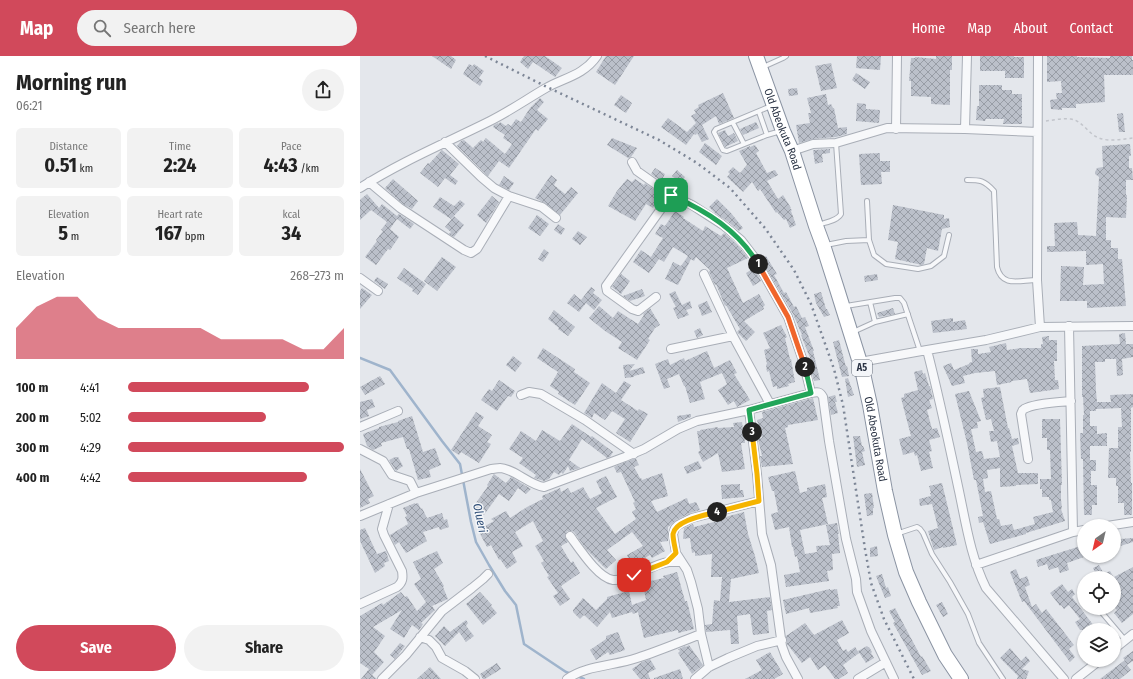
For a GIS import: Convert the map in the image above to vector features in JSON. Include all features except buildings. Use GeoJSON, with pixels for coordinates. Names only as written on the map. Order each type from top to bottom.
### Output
{"type":"FeatureCollection","features":[{"type":"Feature","properties":{"kind":"highway","name":"Old Abeokuta Road"},"geometry":{"type":"LineString","coordinates":[[758,62],[783,131],[792,151],[860,362],[870,405],[885,491],[895,535],[906,572],[945,655],[961,679]]}},
{"type":"Feature","properties":{"kind":"street"},"geometry":{"type":"LineString","coordinates":[[360,188],[384,172],[491,120],[547,87],[583,71],[597,56]]}},
{"type":"Feature","properties":{"kind":"street"},"geometry":{"type":"LineString","coordinates":[[896,129],[897,56]]}},
{"type":"Feature","properties":{"kind":"street"},"geometry":{"type":"LineString","coordinates":[[965,130],[967,56]]}},
{"type":"Feature","properties":{"kind":"street"},"geometry":{"type":"LineString","coordinates":[[1038,56],[1037,280],[1040,327]]}},
{"type":"Feature","properties":{"kind":"street"},"geometry":{"type":"LineString","coordinates":[[792,151],[813,144],[836,144],[887,128],[1037,132]]}},
{"type":"Feature","properties":{"kind":"street"},"geometry":{"type":"LineString","coordinates":[[445,142],[494,188],[509,196],[542,207],[556,218]]}},
{"type":"Feature","properties":{"kind":"street"},"geometry":{"type":"LineString","coordinates":[[632,162],[637,171],[671,195],[692,205],[723,225],[741,240],[754,257],[788,317],[804,361],[811,393]]}},
{"type":"Feature","properties":{"kind":"street"},"geometry":{"type":"LineString","coordinates":[[369,182],[400,208],[464,250],[471,253],[477,249],[509,196]]}},
{"type":"Feature","properties":{"kind":"street"},"geometry":{"type":"LineString","coordinates":[[656,297],[638,311],[632,309],[606,291],[606,286],[671,195]]}},
{"type":"Feature","properties":{"kind":"street"},"geometry":{"type":"LineString","coordinates":[[704,274],[733,336],[770,404]]}},
{"type":"Feature","properties":{"kind":"street"},"geometry":{"type":"LineString","coordinates":[[360,278],[378,291]]}},
{"type":"Feature","properties":{"kind":"street"},"geometry":{"type":"LineString","coordinates":[[1069,326],[1074,532]]}},
{"type":"Feature","properties":{"kind":"street"},"geometry":{"type":"LineString","coordinates":[[860,362],[986,340],[1040,327],[1133,326]]}},
{"type":"Feature","properties":{"kind":"street"},"geometry":{"type":"LineString","coordinates":[[670,349],[733,336]]}},
{"type":"Feature","properties":{"kind":"street"},"geometry":{"type":"LineString","coordinates":[[924,350],[937,386],[970,543],[980,575],[986,588],[1064,679]]}},
{"type":"Feature","properties":{"kind":"street"},"geometry":{"type":"LineString","coordinates":[[521,395],[529,392],[541,394],[585,420],[634,454]]}},
{"type":"Feature","properties":{"kind":"street"},"geometry":{"type":"LineString","coordinates":[[360,516],[416,493],[491,469],[506,469],[537,486],[544,487],[634,454],[678,429],[697,421],[749,410],[819,392],[823,397],[829,442],[846,539],[856,578],[857,592],[870,631],[894,679]]}},
{"type":"Feature","properties":{"kind":"street"},"geometry":{"type":"LineString","coordinates":[[1028,459],[1021,414],[1022,411],[1039,405],[1071,401]]}},
{"type":"Feature","properties":{"kind":"street"},"geometry":{"type":"LineString","coordinates":[[749,410],[757,474],[762,534],[771,564],[782,646],[798,679]]}},
{"type":"Feature","properties":{"kind":"street"},"geometry":{"type":"LineString","coordinates":[[360,426],[398,412]]}},
{"type":"Feature","properties":{"kind":"street"},"geometry":{"type":"LineString","coordinates":[[360,450],[383,461],[392,474],[410,481],[416,493]]}},
{"type":"Feature","properties":{"kind":"street"},"geometry":{"type":"LineString","coordinates":[[709,667],[701,634],[698,609],[691,582],[687,570],[676,553],[673,534],[678,525],[692,518],[759,501]]}},
{"type":"Feature","properties":{"kind":"street"},"geometry":{"type":"LineString","coordinates":[[360,604],[397,586],[402,582],[402,571],[384,536],[382,529],[389,504]]}},
{"type":"Feature","properties":{"kind":"street"},"geometry":{"type":"LineString","coordinates":[[1121,524],[1133,522]]}},
{"type":"Feature","properties":{"kind":"street"},"geometry":{"type":"LineString","coordinates":[[976,564],[1077,531]]}},
{"type":"Feature","properties":{"kind":"street"},"geometry":{"type":"LineString","coordinates":[[570,536],[584,556],[606,578],[613,580],[634,575],[667,562],[681,562]]}},
{"type":"Feature","properties":{"kind":"street"},"geometry":{"type":"LineString","coordinates":[[667,562],[676,553]]}},
{"type":"Feature","properties":{"kind":"street"},"geometry":{"type":"LineString","coordinates":[[382,679],[406,655],[442,610],[488,574]]}},
{"type":"Feature","properties":{"kind":"street"},"geometry":{"type":"LineString","coordinates":[[567,679],[583,670],[618,664],[638,658],[701,634]]}},
{"type":"Feature","properties":{"kind":"street"},"geometry":{"type":"LineString","coordinates":[[1121,644],[1133,634]]}},
{"type":"Feature","properties":{"kind":"street"},"geometry":{"type":"LineString","coordinates":[[420,637],[429,640],[436,647],[442,658],[465,671],[475,679]]}},
{"type":"Feature","properties":{"kind":"street"},"geometry":{"type":"LineString","coordinates":[[695,679],[709,667],[757,646],[782,640]]}},
{"type":"Feature","properties":{"kind":"street"},"geometry":{"type":"LineString","coordinates":[[858,679],[886,662]]}},
{"type":"Feature","properties":{"kind":"street"},"geometry":{"type":"LineString","coordinates":[[1076,679],[1091,667]]}},
{"type":"Feature","properties":{"kind":"lane"},"geometry":{"type":"LineString","coordinates":[[758,62],[783,58],[786,56]]}},
{"type":"Feature","properties":{"kind":"lane"},"geometry":{"type":"LineString","coordinates":[[774,105],[716,129],[714,132],[723,150],[727,151],[766,134],[783,131]]}},
{"type":"Feature","properties":{"kind":"lane"},"geometry":{"type":"LineString","coordinates":[[759,112],[766,134]]}},
{"type":"Feature","properties":{"kind":"lane"},"geometry":{"type":"LineString","coordinates":[[733,122],[744,144]]}},
{"type":"Feature","properties":{"kind":"lane"},"geometry":{"type":"LineString","coordinates":[[816,226],[836,219],[840,214],[836,144]]}},
{"type":"Feature","properties":{"kind":"lane"},"geometry":{"type":"LineString","coordinates":[[967,180],[982,180],[994,191],[997,267],[999,274],[1003,279],[1010,282],[1037,280]]}},
{"type":"Feature","properties":{"kind":"lane"},"geometry":{"type":"LineString","coordinates":[[868,201],[869,240],[874,255],[886,264],[918,269],[930,266],[944,256],[949,235]]}},
{"type":"Feature","properties":{"kind":"lane"},"geometry":{"type":"LineString","coordinates":[[823,245],[846,241],[869,240]]}},
{"type":"Feature","properties":{"kind":"lane"},"geometry":{"type":"LineString","coordinates":[[843,306],[900,298],[904,303],[924,350]]}},
{"type":"Feature","properties":{"kind":"lane"},"geometry":{"type":"LineString","coordinates":[[870,302],[875,322]]}},
{"type":"Feature","properties":{"kind":"lane"},"geometry":{"type":"LineString","coordinates":[[851,333],[875,322],[908,314]]}},
{"type":"Feature","properties":{"kind":"lane"},"geometry":{"type":"LineString","coordinates":[[895,535],[917,527],[924,534],[932,554],[968,614],[979,643],[1003,679]]}},
{"type":"Feature","properties":{"kind":"lane"},"geometry":{"type":"LineString","coordinates":[[1104,615],[1126,640]]}},
{"type":"Feature","properties":{"kind":"path"},"geometry":{"type":"LineString","coordinates":[[1038,121],[1071,119],[1082,124],[1098,138],[1110,140],[1133,138]]}},
{"type":"Feature","properties":{"kind":"waterway","name":"Olueri"},"geometry":{"type":"LineString","coordinates":[[360,358],[390,370],[460,464],[476,542],[505,591],[516,605],[524,644],[566,672],[572,674]]}},
{"type":"Feature","properties":{"kind":"waterway","name":"Olueri"},"geometry":{"type":"LineString","coordinates":[[577,676],[584,679]]}},
{"type":"Feature","properties":{"kind":"railway"},"geometry":{"type":"LineString","coordinates":[[485,56],[659,140],[697,163],[730,188],[765,228],[794,270],[811,304],[834,369],[843,405],[871,583],[884,619],[914,679]]}},
{"type":"Feature","properties":{"kind":"route"},"geometry":{"type":"LineString","coordinates":[[634,575],[667,562],[676,553],[673,534],[678,525],[692,518],[759,501],[749,410],[811,393],[804,361],[788,317],[754,257],[741,240],[723,225],[692,205],[671,195]]}}]}
